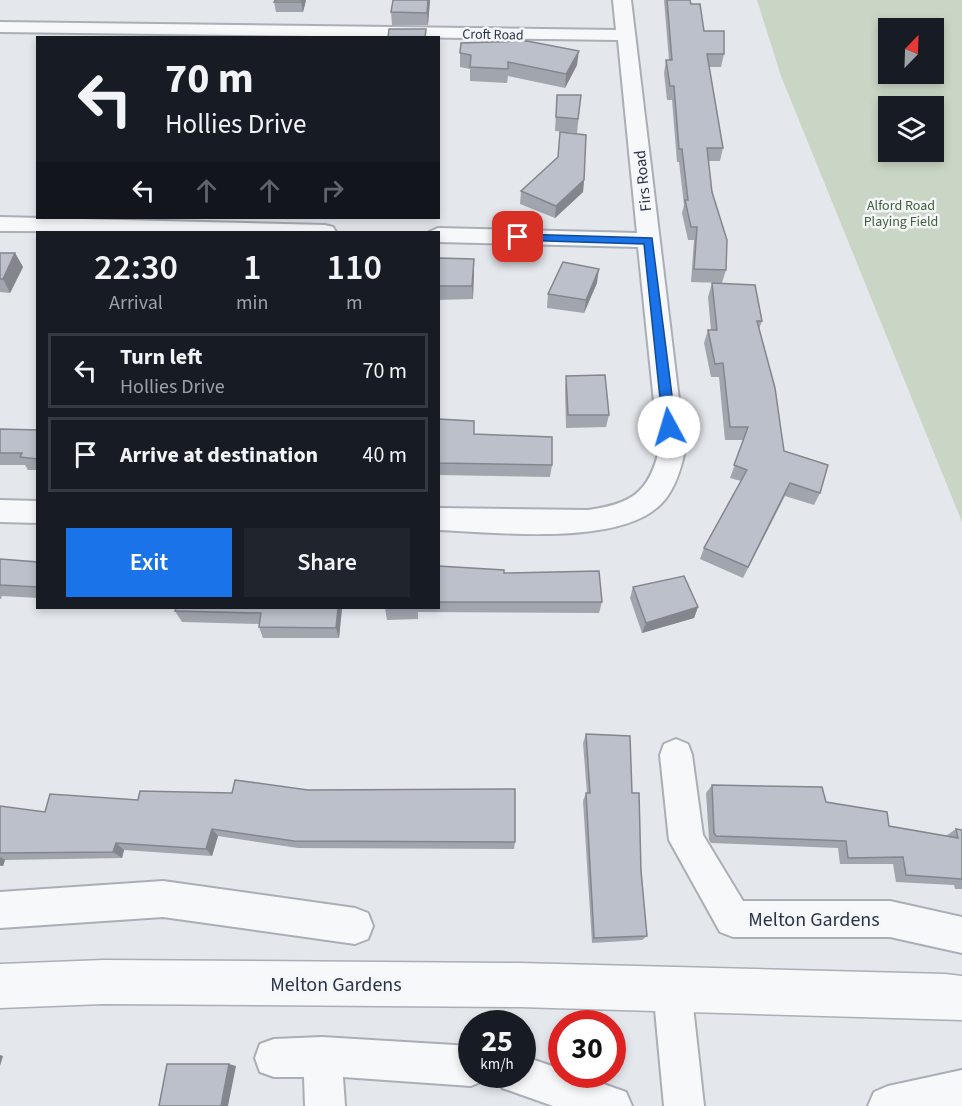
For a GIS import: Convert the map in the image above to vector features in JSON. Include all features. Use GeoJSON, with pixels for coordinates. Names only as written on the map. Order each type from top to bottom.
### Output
{"type":"FeatureCollection","features":[{"type":"Feature","properties":{"kind":"street","name":"Firs Road"},"geometry":{"type":"LineString","coordinates":[[440,519],[585,522],[614,516],[635,508],[649,499],[667,473],[672,450],[622,0]]}},
{"type":"Feature","properties":{"kind":"street","name":"Croft Road"},"geometry":{"type":"LineString","coordinates":[[0,27],[626,35]]}},
{"type":"Feature","properties":{"kind":"street"},"geometry":{"type":"LineString","coordinates":[[0,224],[284,231]]}},
{"type":"Feature","properties":{"kind":"street"},"geometry":{"type":"LineString","coordinates":[[440,235],[649,240]]}},
{"type":"Feature","properties":{"kind":"street"},"geometry":{"type":"LineString","coordinates":[[0,511],[36,512]]}},
{"type":"Feature","properties":{"kind":"street","name":"Melton Gardens"},"geometry":{"type":"LineString","coordinates":[[676,755],[686,840],[733,919],[890,920],[962,935]]}},
{"type":"Feature","properties":{"kind":"street"},"geometry":{"type":"LineString","coordinates":[[0,910],[163,899],[355,926]]}},
{"type":"Feature","properties":{"kind":"street","name":"Melton Gardens"},"geometry":{"type":"LineString","coordinates":[[0,986],[116,982],[672,988],[962,998]]}},
{"type":"Feature","properties":{"kind":"street"},"geometry":{"type":"LineString","coordinates":[[672,988],[684,1106]]}},
{"type":"Feature","properties":{"kind":"street"},"geometry":{"type":"LineString","coordinates":[[274,1058],[322,1056],[409,1059],[458,1065]]}},
{"type":"Feature","properties":{"kind":"street"},"geometry":{"type":"LineString","coordinates":[[322,1056],[325,1106]]}},
{"type":"Feature","properties":{"kind":"street"},"geometry":{"type":"LineString","coordinates":[[536,1081],[612,1106]]}},
{"type":"Feature","properties":{"kind":"street"},"geometry":{"type":"LineString","coordinates":[[888,1106],[962,1090]]}},
{"type":"Feature","properties":{"kind":"green space","name":"Alford Road Playing Field"},"geometry":{"type":"Polygon","coordinates":[[[757,0],[962,0],[962,522],[781,76],[757,0]]]}},
{"type":"Feature","properties":{"kind":"building"},"geometry":{"type":"Polygon","coordinates":[[[275,0],[302,0],[301,2],[274,2],[275,0]]]}},
{"type":"Feature","properties":{"kind":"building"},"geometry":{"type":"Polygon","coordinates":[[[393,0],[428,0],[427,13],[391,12],[393,0]]]}},
{"type":"Feature","properties":{"kind":"building"},"geometry":{"type":"Polygon","coordinates":[[[667,0],[690,0],[691,4],[700,4],[704,31],[724,31],[724,54],[707,54],[723,148],[707,148],[712,192],[727,240],[726,270],[694,269],[697,227],[691,227],[685,200],[688,200],[682,149],[679,149],[674,86],[670,86],[666,60],[672,60],[667,0]]]}},
{"type":"Feature","properties":{"kind":"building"},"geometry":{"type":"Polygon","coordinates":[[[389,29],[426,29],[425,36],[388,36],[389,29]]]}},
{"type":"Feature","properties":{"kind":"building"},"geometry":{"type":"Polygon","coordinates":[[[527,41],[579,51],[566,74],[508,62],[508,69],[470,67],[471,55],[460,53],[461,43],[527,41]]]}},
{"type":"Feature","properties":{"kind":"building"},"geometry":{"type":"Polygon","coordinates":[[[557,95],[581,95],[578,119],[556,117],[557,95]]]}},
{"type":"Feature","properties":{"kind":"building"},"geometry":{"type":"Polygon","coordinates":[[[560,132],[586,135],[584,180],[556,206],[521,191],[558,157],[560,132]]]}},
{"type":"Feature","properties":{"kind":"building"},"geometry":{"type":"Polygon","coordinates":[[[0,253],[15,253],[3,279],[0,279],[0,253]]]}},
{"type":"Feature","properties":{"kind":"building"},"geometry":{"type":"Polygon","coordinates":[[[440,258],[474,259],[472,286],[440,286],[440,258]]]}},
{"type":"Feature","properties":{"kind":"building"},"geometry":{"type":"Polygon","coordinates":[[[563,262],[599,269],[586,300],[548,294],[563,262]]]}},
{"type":"Feature","properties":{"kind":"building"},"geometry":{"type":"Polygon","coordinates":[[[712,283],[755,285],[762,321],[757,321],[775,388],[784,451],[828,465],[820,493],[790,483],[748,567],[704,548],[747,470],[734,465],[748,427],[730,427],[723,363],[715,364],[708,330],[717,330],[712,283]]]}},
{"type":"Feature","properties":{"kind":"building"},"geometry":{"type":"Polygon","coordinates":[[[605,375],[609,415],[568,415],[566,376],[605,375]]]}},
{"type":"Feature","properties":{"kind":"building"},"geometry":{"type":"Polygon","coordinates":[[[440,419],[474,421],[474,434],[552,437],[552,465],[440,463],[440,419]]]}},
{"type":"Feature","properties":{"kind":"building"},"geometry":{"type":"Polygon","coordinates":[[[0,429],[36,430],[36,459],[20,457],[22,453],[0,453],[0,429]]]}},
{"type":"Feature","properties":{"kind":"building"},"geometry":{"type":"Polygon","coordinates":[[[0,559],[36,562],[36,587],[0,585],[0,559]]]}},
{"type":"Feature","properties":{"kind":"building"},"geometry":{"type":"Polygon","coordinates":[[[440,566],[504,570],[504,573],[599,571],[602,602],[440,602],[440,566]]]}},
{"type":"Feature","properties":{"kind":"building"},"geometry":{"type":"Polygon","coordinates":[[[684,576],[698,607],[646,623],[633,587],[684,576]]]}},
{"type":"Feature","properties":{"kind":"building"},"geometry":{"type":"Polygon","coordinates":[[[176,609],[338,609],[336,628],[259,627],[261,613],[175,611],[176,609]]]}},
{"type":"Feature","properties":{"kind":"building"},"geometry":{"type":"Polygon","coordinates":[[[586,734],[630,736],[632,793],[639,793],[641,871],[647,936],[594,938],[586,793],[590,793],[586,734]]]}},
{"type":"Feature","properties":{"kind":"building"},"geometry":{"type":"Polygon","coordinates":[[[235,780],[308,790],[515,789],[515,842],[294,841],[212,829],[206,849],[116,843],[113,852],[0,853],[0,806],[45,812],[50,794],[138,800],[140,791],[232,793],[235,780]]]}},
{"type":"Feature","properties":{"kind":"building"},"geometry":{"type":"Polygon","coordinates":[[[712,785],[822,787],[826,802],[887,812],[889,826],[958,838],[956,829],[962,830],[962,879],[906,875],[903,857],[848,858],[846,841],[716,836],[712,785]]]}},
{"type":"Feature","properties":{"kind":"building"},"geometry":{"type":"Polygon","coordinates":[[[167,1064],[229,1064],[221,1106],[159,1106],[167,1064]]]}},
{"type":"Feature","properties":{"kind":"route"},"geometry":{"type":"LineString","coordinates":[[518,237],[649,240],[669,427]]}}]}
